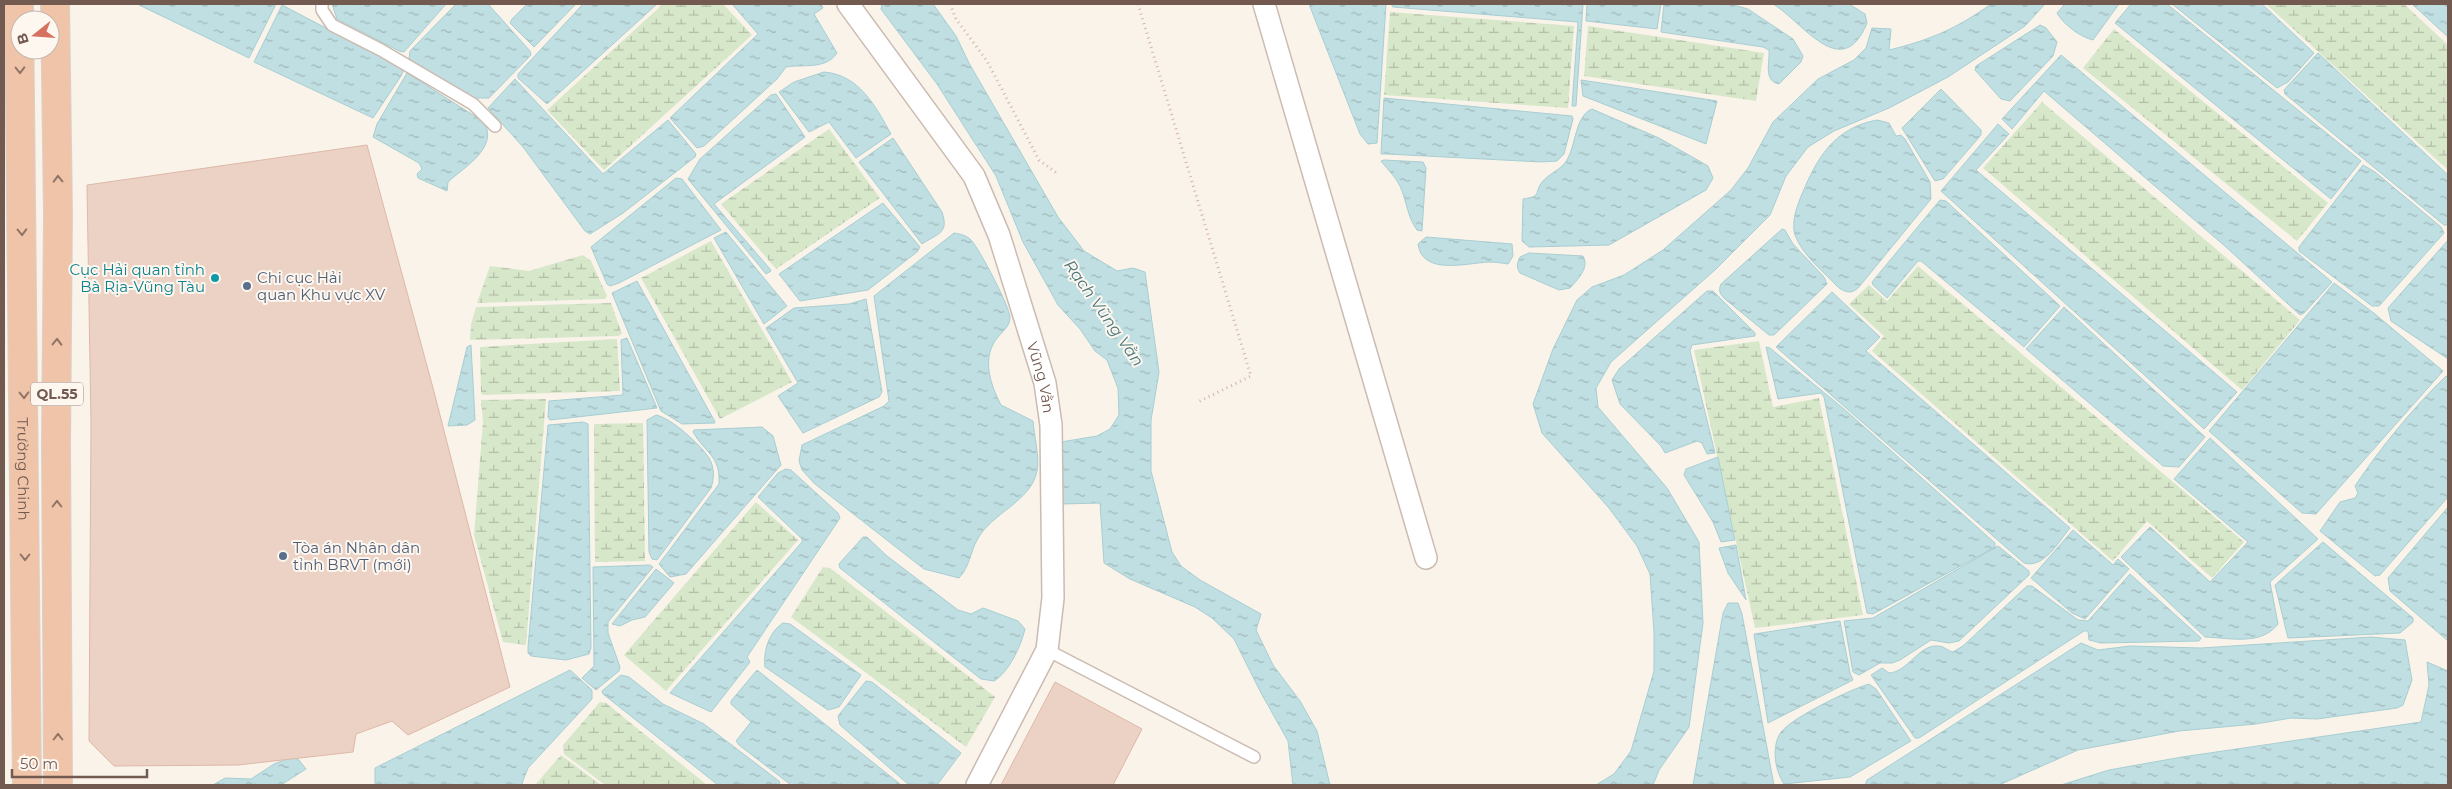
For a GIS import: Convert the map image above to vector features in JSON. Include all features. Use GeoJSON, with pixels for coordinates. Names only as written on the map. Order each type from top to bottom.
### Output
{"type":"FeatureCollection","features":[{"type":"Feature","properties":{"kind":"highway","name":"Trường Chinh"},"geometry":{"type":"LineString","coordinates":[[19,4],[27,785]]}},
{"type":"Feature","properties":{"kind":"highway","name":"Trường Chinh"},"geometry":{"type":"LineString","coordinates":[[56,4],[58,785]]}},
{"type":"Feature","properties":{"kind":"street","name":"Vũng Vằn"},"geometry":{"type":"LineString","coordinates":[[848,4],[974,176],[984,196],[1008,264],[1045,383],[1051,425],[1053,598],[1047,650],[977,785]]}},
{"type":"Feature","properties":{"kind":"street"},"geometry":{"type":"LineString","coordinates":[[1264,4],[1426,558]]}},
{"type":"Feature","properties":{"kind":"lane"},"geometry":{"type":"LineString","coordinates":[[322,4],[322,10],[332,25],[381,50],[473,104],[495,126]]}},
{"type":"Feature","properties":{"kind":"lane"},"geometry":{"type":"LineString","coordinates":[[1047,650],[1254,757]]}},
{"type":"Feature","properties":{"kind":"path"},"geometry":{"type":"LineString","coordinates":[[950,4],[956,19],[987,61],[1039,160],[1058,174]]}},
{"type":"Feature","properties":{"kind":"path"},"geometry":{"type":"LineString","coordinates":[[1138,4],[1251,376],[1196,403]]}},
{"type":"Feature","properties":{"kind":"green space"},"geometry":{"type":"Polygon","coordinates":[[[663,4],[723,4],[752,35],[604,170],[547,110],[663,4]]]}},
{"type":"Feature","properties":{"kind":"green space"},"geometry":{"type":"Polygon","coordinates":[[[2266,4],[2404,4],[2448,45],[2448,170],[2266,4]]]}},
{"type":"Feature","properties":{"kind":"green space"},"geometry":{"type":"Polygon","coordinates":[[[1390,12],[1574,26],[1568,108],[1384,95],[1390,12]]]}},
{"type":"Feature","properties":{"kind":"green space"},"geometry":{"type":"Polygon","coordinates":[[[1588,26],[1764,53],[1756,101],[1584,76],[1588,26]]]}},
{"type":"Feature","properties":{"kind":"green space"},"geometry":{"type":"Polygon","coordinates":[[[2114,29],[2328,203],[2297,241],[2083,68],[2114,29]]]}},
{"type":"Feature","properties":{"kind":"green space"},"geometry":{"type":"Polygon","coordinates":[[[2042,102],[2300,320],[2242,390],[1983,168],[2042,102]]]}},
{"type":"Feature","properties":{"kind":"green space"},"geometry":{"type":"Polygon","coordinates":[[[829,129],[880,198],[776,269],[721,204],[829,129]]]}},
{"type":"Feature","properties":{"kind":"green space"},"geometry":{"type":"Polygon","coordinates":[[[711,241],[792,382],[720,419],[641,278],[711,241]]]}},
{"type":"Feature","properties":{"kind":"green space"},"geometry":{"type":"Polygon","coordinates":[[[583,255],[591,261],[607,296],[605,299],[477,303],[490,266],[529,271],[583,255]]]}},
{"type":"Feature","properties":{"kind":"green space"},"geometry":{"type":"Polygon","coordinates":[[[1918,266],[2244,542],[2212,578],[2147,521],[2113,561],[1872,351],[1884,336],[1849,304],[1869,285],[1887,301],[1918,266]]]}},
{"type":"Feature","properties":{"kind":"green space"},"geometry":{"type":"Polygon","coordinates":[[[611,303],[622,334],[618,336],[470,340],[471,324],[476,307],[611,303]]]}},
{"type":"Feature","properties":{"kind":"green space"},"geometry":{"type":"Polygon","coordinates":[[[617,339],[620,391],[483,395],[481,393],[480,347],[617,339]]]}},
{"type":"Feature","properties":{"kind":"green space"},"geometry":{"type":"Polygon","coordinates":[[[1759,341],[1773,407],[1819,398],[1863,615],[1755,628],[1694,350],[1759,341]]]}},
{"type":"Feature","properties":{"kind":"green space"},"geometry":{"type":"Polygon","coordinates":[[[546,399],[526,645],[503,642],[474,535],[483,422],[481,400],[546,399]]]}},
{"type":"Feature","properties":{"kind":"green space"},"geometry":{"type":"Polygon","coordinates":[[[643,423],[645,561],[595,562],[594,424],[643,423]]]}},
{"type":"Feature","properties":{"kind":"green space"},"geometry":{"type":"Polygon","coordinates":[[[756,502],[798,540],[666,691],[624,655],[756,502]]]}},
{"type":"Feature","properties":{"kind":"green space"},"geometry":{"type":"Polygon","coordinates":[[[823,567],[830,568],[995,697],[966,747],[791,617],[823,567]]]}},
{"type":"Feature","properties":{"kind":"green space"},"geometry":{"type":"Polygon","coordinates":[[[600,702],[606,703],[707,785],[605,785],[564,754],[563,745],[600,702]]]}},
{"type":"Feature","properties":{"kind":"green space"},"geometry":{"type":"Polygon","coordinates":[[[561,755],[601,785],[535,785],[561,755]]]}},
{"type":"Feature","properties":{"kind":"water"},"geometry":{"type":"Polygon","coordinates":[[[137,4],[276,4],[249,58],[137,4]]]}},
{"type":"Feature","properties":{"kind":"water"},"geometry":{"type":"Polygon","coordinates":[[[332,4],[446,4],[404,52],[337,19],[332,4]]]}},
{"type":"Feature","properties":{"kind":"water"},"geometry":{"type":"Polygon","coordinates":[[[456,4],[488,4],[530,51],[531,55],[489,98],[471,98],[409,59],[410,51],[456,4]]]}},
{"type":"Feature","properties":{"kind":"water"},"geometry":{"type":"Polygon","coordinates":[[[527,4],[576,4],[534,47],[510,23],[527,4]]]}},
{"type":"Feature","properties":{"kind":"water"},"geometry":{"type":"Polygon","coordinates":[[[583,4],[657,4],[547,104],[518,78],[518,74],[583,4]]]}},
{"type":"Feature","properties":{"kind":"water"},"geometry":{"type":"Polygon","coordinates":[[[732,4],[821,4],[823,8],[814,14],[837,53],[827,62],[821,64],[786,67],[777,79],[704,146],[697,148],[670,118],[758,34],[732,4]]]}},
{"type":"Feature","properties":{"kind":"water","name":"Rạch Vũng Vằn"},"geometry":{"type":"Polygon","coordinates":[[[882,4],[933,4],[956,36],[969,63],[1058,217],[1084,251],[1117,271],[1133,268],[1145,272],[1159,372],[1151,420],[1151,471],[1172,552],[1181,566],[1200,580],[1261,614],[1256,630],[1273,665],[1300,701],[1317,731],[1330,785],[1293,785],[1288,741],[1234,639],[1212,618],[1195,607],[1130,579],[1104,563],[1100,503],[1062,504],[1061,442],[1097,436],[1110,429],[1119,415],[1118,388],[1107,360],[1095,351],[1080,329],[1058,305],[1023,242],[996,176],[937,84],[881,9],[882,4]]]}},
{"type":"Feature","properties":{"kind":"water"},"geometry":{"type":"Polygon","coordinates":[[[1309,4],[1386,4],[1377,143],[1368,144],[1360,134],[1309,4]]]}},
{"type":"Feature","properties":{"kind":"water"},"geometry":{"type":"Polygon","coordinates":[[[1391,4],[1583,4],[1576,106],[1572,106],[1578,22],[1393,7],[1391,4]]]}},
{"type":"Feature","properties":{"kind":"water"},"geometry":{"type":"Polygon","coordinates":[[[1587,4],[1661,4],[1657,29],[1586,21],[1587,4]]]}},
{"type":"Feature","properties":{"kind":"water"},"geometry":{"type":"Polygon","coordinates":[[[1664,4],[1730,4],[1748,9],[1793,39],[1803,56],[1801,62],[1779,84],[1774,82],[1768,70],[1769,50],[1763,47],[1661,32],[1664,4]]]}},
{"type":"Feature","properties":{"kind":"water"},"geometry":{"type":"Polygon","coordinates":[[[1773,4],[1849,4],[1865,14],[1867,23],[1857,40],[1846,48],[1834,49],[1809,34],[1785,12],[1773,4]]]}},
{"type":"Feature","properties":{"kind":"water"},"geometry":{"type":"Polygon","coordinates":[[[1991,4],[2045,4],[2025,26],[1948,77],[1889,108],[1834,131],[1808,147],[1786,176],[1770,215],[1716,269],[1611,362],[1596,388],[1598,407],[1667,488],[1699,542],[1703,623],[1689,727],[1659,770],[1653,785],[1596,785],[1614,774],[1631,751],[1654,671],[1654,632],[1650,574],[1637,546],[1609,508],[1542,433],[1533,404],[1553,349],[1577,300],[1592,287],[1624,275],[1663,250],[1731,190],[1748,168],[1773,122],[1818,79],[1854,60],[1866,48],[1872,28],[1891,29],[1889,50],[1942,33],[1991,4]]]}},
{"type":"Feature","properties":{"kind":"water"},"geometry":{"type":"Polygon","coordinates":[[[2065,4],[2119,4],[2093,40],[2077,33],[2060,17],[2057,13],[2065,4]]]}},
{"type":"Feature","properties":{"kind":"water"},"geometry":{"type":"Polygon","coordinates":[[[2131,4],[2167,4],[2361,161],[2331,199],[2115,23],[2131,4]]]}},
{"type":"Feature","properties":{"kind":"water"},"geometry":{"type":"Polygon","coordinates":[[[2172,4],[2262,4],[2314,53],[2288,82],[2277,88],[2172,4]]]}},
{"type":"Feature","properties":{"kind":"water"},"geometry":{"type":"Polygon","coordinates":[[[2412,4],[2448,4],[2448,37],[2412,4]]]}},
{"type":"Feature","properties":{"kind":"water"},"geometry":{"type":"Polygon","coordinates":[[[282,5],[404,69],[373,118],[254,62],[282,5]]]}},
{"type":"Feature","properties":{"kind":"water"},"geometry":{"type":"Polygon","coordinates":[[[2040,25],[2046,28],[2057,42],[2053,56],[2010,101],[2001,99],[1975,70],[1976,66],[2040,25]]]}},
{"type":"Feature","properties":{"kind":"water"},"geometry":{"type":"Polygon","coordinates":[[[2318,53],[2448,175],[2448,225],[2444,225],[2285,94],[2284,90],[2318,53]]]}},
{"type":"Feature","properties":{"kind":"water"},"geometry":{"type":"Polygon","coordinates":[[[2061,55],[2332,282],[2304,313],[2300,315],[2226,247],[2044,91],[2012,129],[2002,119],[2061,55]]]}},
{"type":"Feature","properties":{"kind":"water"},"geometry":{"type":"Polygon","coordinates":[[[824,72],[836,74],[847,79],[865,93],[879,112],[891,134],[856,158],[829,122],[809,132],[779,92],[794,82],[824,72]]]}},
{"type":"Feature","properties":{"kind":"water"},"geometry":{"type":"Polygon","coordinates":[[[407,73],[484,122],[487,140],[483,148],[478,156],[448,182],[447,191],[418,178],[417,174],[422,169],[419,163],[373,137],[377,124],[407,73]]]}},
{"type":"Feature","properties":{"kind":"water"},"geometry":{"type":"Polygon","coordinates":[[[515,79],[603,174],[668,120],[696,154],[695,157],[623,213],[590,234],[585,231],[523,147],[488,108],[515,79]]]}},
{"type":"Feature","properties":{"kind":"water"},"geometry":{"type":"Polygon","coordinates":[[[1581,80],[1717,101],[1706,144],[1583,96],[1581,80]]]}},
{"type":"Feature","properties":{"kind":"water"},"geometry":{"type":"Polygon","coordinates":[[[1941,89],[1981,130],[1981,135],[1943,179],[1935,181],[1902,128],[1941,89]]]}},
{"type":"Feature","properties":{"kind":"water"},"geometry":{"type":"Polygon","coordinates":[[[776,94],[805,137],[714,204],[770,269],[771,271],[766,274],[688,179],[700,159],[771,95],[776,94]]]}},
{"type":"Feature","properties":{"kind":"water"},"geometry":{"type":"Polygon","coordinates":[[[1384,98],[1572,116],[1573,119],[1564,154],[1557,161],[1541,162],[1381,154],[1384,98]]]}},
{"type":"Feature","properties":{"kind":"water"},"geometry":{"type":"Polygon","coordinates":[[[1592,109],[1659,138],[1708,166],[1713,178],[1706,190],[1609,245],[1529,247],[1522,241],[1523,199],[1533,197],[1543,181],[1565,163],[1582,118],[1592,109]]]}},
{"type":"Feature","properties":{"kind":"water"},"geometry":{"type":"Polygon","coordinates":[[[1877,120],[1889,123],[1896,136],[1901,135],[1905,139],[1930,182],[1931,199],[1859,287],[1852,292],[1847,292],[1839,288],[1803,250],[1795,235],[1794,219],[1798,204],[1814,168],[1829,147],[1838,137],[1849,130],[1877,120]]]}},
{"type":"Feature","properties":{"kind":"water"},"geometry":{"type":"Polygon","coordinates":[[[1998,124],[2009,134],[1976,170],[2237,392],[2204,429],[1941,191],[1998,124]]]}},
{"type":"Feature","properties":{"kind":"water"},"geometry":{"type":"Polygon","coordinates":[[[893,138],[942,212],[944,219],[941,232],[922,244],[859,162],[893,138]]]}},
{"type":"Feature","properties":{"kind":"water"},"geometry":{"type":"Polygon","coordinates":[[[1381,161],[1423,162],[1426,168],[1422,231],[1417,230],[1414,225],[1400,186],[1381,161]]]}},
{"type":"Feature","properties":{"kind":"water"},"geometry":{"type":"Polygon","coordinates":[[[2363,165],[2375,172],[2441,227],[2444,233],[2379,306],[2372,306],[2299,251],[2299,247],[2363,165]]]}},
{"type":"Feature","properties":{"kind":"water"},"geometry":{"type":"Polygon","coordinates":[[[676,178],[682,179],[721,230],[610,286],[607,284],[591,247],[676,178]]]}},
{"type":"Feature","properties":{"kind":"water"},"geometry":{"type":"Polygon","coordinates":[[[1940,200],[1946,201],[2060,306],[2024,347],[1921,261],[1918,261],[1887,298],[1873,285],[1872,282],[1940,200]]]}},
{"type":"Feature","properties":{"kind":"water"},"geometry":{"type":"Polygon","coordinates":[[[883,203],[920,247],[917,252],[868,290],[800,301],[779,274],[883,203]]]}},
{"type":"Feature","properties":{"kind":"water"},"geometry":{"type":"Polygon","coordinates":[[[1782,229],[1785,230],[1793,244],[1824,277],[1827,284],[1774,335],[1769,335],[1725,299],[1720,289],[1721,284],[1782,229]]]}},
{"type":"Feature","properties":{"kind":"water"},"geometry":{"type":"Polygon","coordinates":[[[726,232],[787,306],[764,324],[714,238],[726,232]]]}},
{"type":"Feature","properties":{"kind":"water"},"geometry":{"type":"Polygon","coordinates":[[[954,233],[967,237],[975,245],[994,279],[1009,312],[1009,324],[998,337],[990,353],[989,371],[1001,405],[1033,421],[1038,460],[1037,471],[1027,491],[983,531],[977,540],[968,564],[959,578],[924,569],[815,484],[802,470],[799,461],[802,445],[884,406],[889,401],[874,296],[954,233]]]}},
{"type":"Feature","properties":{"kind":"water"},"geometry":{"type":"Polygon","coordinates":[[[1426,237],[1512,244],[1513,256],[1508,264],[1489,262],[1458,265],[1436,264],[1421,254],[1418,244],[1426,237]]]}},
{"type":"Feature","properties":{"kind":"water"},"geometry":{"type":"Polygon","coordinates":[[[2448,240],[2448,359],[2391,321],[2388,308],[2448,240]]]}},
{"type":"Feature","properties":{"kind":"water"},"geometry":{"type":"Polygon","coordinates":[[[1529,253],[1583,256],[1585,260],[1584,269],[1570,288],[1559,290],[1520,273],[1517,267],[1519,259],[1529,253]]]}},
{"type":"Feature","properties":{"kind":"water"},"geometry":{"type":"Polygon","coordinates":[[[637,281],[715,423],[682,424],[661,411],[612,293],[637,281]]]}},
{"type":"Feature","properties":{"kind":"water"},"geometry":{"type":"Polygon","coordinates":[[[2334,283],[2375,314],[2443,371],[2316,514],[2302,513],[2209,431],[2334,283]]]}},
{"type":"Feature","properties":{"kind":"water"},"geometry":{"type":"Polygon","coordinates":[[[1707,291],[1713,291],[1755,333],[1755,336],[1692,345],[1690,351],[1715,453],[1707,454],[1702,443],[1697,441],[1665,453],[1661,446],[1620,404],[1612,380],[1619,369],[1707,291]]]}},
{"type":"Feature","properties":{"kind":"water"},"geometry":{"type":"Polygon","coordinates":[[[1832,292],[1880,337],[1866,351],[2070,528],[2044,558],[2031,564],[2024,563],[1776,347],[1832,292]]]}},
{"type":"Feature","properties":{"kind":"water"},"geometry":{"type":"Polygon","coordinates":[[[866,299],[882,392],[879,397],[803,433],[778,396],[798,383],[766,328],[794,308],[849,304],[866,299]]]}},
{"type":"Feature","properties":{"kind":"water"},"geometry":{"type":"Polygon","coordinates":[[[2064,307],[2205,437],[2179,467],[2163,466],[2026,349],[2064,307]]]}},
{"type":"Feature","properties":{"kind":"water"},"geometry":{"type":"Polygon","coordinates":[[[627,338],[657,408],[550,420],[548,417],[549,401],[623,395],[621,340],[627,338]]]}},
{"type":"Feature","properties":{"kind":"water"},"geometry":{"type":"Polygon","coordinates":[[[471,345],[475,420],[467,425],[448,426],[467,347],[471,345]]]}},
{"type":"Feature","properties":{"kind":"water"},"geometry":{"type":"Polygon","coordinates":[[[1766,347],[1770,348],[1844,409],[1995,543],[1995,547],[1873,614],[1867,613],[1824,397],[1821,393],[1778,399],[1766,347]]]}},
{"type":"Feature","properties":{"kind":"water"},"geometry":{"type":"Polygon","coordinates":[[[2446,376],[2448,377],[2448,497],[2380,575],[2375,576],[2320,531],[2340,502],[2355,498],[2358,493],[2355,486],[2375,457],[2409,415],[2446,376]]]}},
{"type":"Feature","properties":{"kind":"water"},"geometry":{"type":"Polygon","coordinates":[[[656,415],[677,426],[699,446],[709,458],[713,473],[711,488],[657,560],[652,559],[649,552],[647,420],[656,415]]]}},
{"type":"Feature","properties":{"kind":"water"},"geometry":{"type":"Polygon","coordinates":[[[583,422],[588,424],[591,648],[589,654],[566,660],[531,656],[528,653],[528,647],[548,425],[583,422]]]}},
{"type":"Feature","properties":{"kind":"water"},"geometry":{"type":"Polygon","coordinates":[[[762,427],[773,436],[781,465],[686,574],[670,577],[659,564],[719,484],[719,475],[715,461],[693,432],[694,430],[762,427]]]}},
{"type":"Feature","properties":{"kind":"water"},"geometry":{"type":"Polygon","coordinates":[[[2210,438],[2318,539],[2270,582],[2278,624],[2271,631],[2254,638],[2205,637],[2121,557],[2150,527],[2210,582],[2248,542],[2174,479],[2210,438]]]}},
{"type":"Feature","properties":{"kind":"water"},"geometry":{"type":"Polygon","coordinates":[[[1718,457],[1735,540],[1721,542],[1713,522],[1684,475],[1686,469],[1718,457]]]}},
{"type":"Feature","properties":{"kind":"water"},"geometry":{"type":"Polygon","coordinates":[[[786,469],[791,470],[838,513],[840,518],[747,657],[750,662],[711,712],[670,693],[802,542],[802,539],[758,497],[778,473],[786,469]]]}},
{"type":"Feature","properties":{"kind":"water"},"geometry":{"type":"Polygon","coordinates":[[[2448,507],[2448,641],[2390,591],[2388,578],[2448,507]]]}},
{"type":"Feature","properties":{"kind":"water"},"geometry":{"type":"Polygon","coordinates":[[[2073,530],[2113,565],[2118,559],[2129,569],[2085,619],[2072,613],[2031,578],[2073,530]]]}},
{"type":"Feature","properties":{"kind":"water"},"geometry":{"type":"Polygon","coordinates":[[[863,537],[867,537],[887,556],[958,610],[971,614],[983,608],[1018,621],[1025,629],[1014,658],[1005,671],[994,681],[981,679],[840,568],[839,564],[863,537]]]}},
{"type":"Feature","properties":{"kind":"water"},"geometry":{"type":"Polygon","coordinates":[[[2323,542],[2413,618],[2413,622],[2400,633],[2288,638],[2275,585],[2323,542]]]}},
{"type":"Feature","properties":{"kind":"water"},"geometry":{"type":"Polygon","coordinates":[[[1736,545],[1746,600],[1728,573],[1719,548],[1736,545]]]}},
{"type":"Feature","properties":{"kind":"water"},"geometry":{"type":"Polygon","coordinates":[[[1998,546],[2029,571],[2029,575],[1959,641],[1949,643],[1931,640],[1900,660],[1892,663],[1880,663],[1859,675],[1853,672],[1844,621],[1873,618],[1998,546]]]}},
{"type":"Feature","properties":{"kind":"water"},"geometry":{"type":"Polygon","coordinates":[[[650,565],[653,567],[608,622],[608,633],[620,667],[619,671],[596,690],[582,678],[594,666],[593,567],[650,565]]]}},
{"type":"Feature","properties":{"kind":"water"},"geometry":{"type":"Polygon","coordinates":[[[656,569],[674,583],[645,617],[632,620],[620,626],[612,624],[656,569]]]}},
{"type":"Feature","properties":{"kind":"water"},"geometry":{"type":"Polygon","coordinates":[[[2130,574],[2201,638],[2199,641],[2101,643],[2089,640],[2088,631],[2084,631],[1919,738],[1915,738],[1871,675],[1882,668],[1889,673],[1896,671],[1919,653],[1931,647],[1940,646],[1953,652],[1963,646],[2027,586],[2032,586],[2078,620],[2088,621],[2130,574]]]}},
{"type":"Feature","properties":{"kind":"water"},"geometry":{"type":"Polygon","coordinates":[[[1728,603],[1738,603],[1742,614],[1774,785],[1693,785],[1723,613],[1728,603]]]}},
{"type":"Feature","properties":{"kind":"water"},"geometry":{"type":"Polygon","coordinates":[[[1840,621],[1853,680],[1768,723],[1754,634],[1840,621]]]}},
{"type":"Feature","properties":{"kind":"water"},"geometry":{"type":"Polygon","coordinates":[[[783,623],[790,624],[861,675],[839,707],[828,710],[765,667],[768,642],[774,631],[783,623]]]}},
{"type":"Feature","properties":{"kind":"water"},"geometry":{"type":"Polygon","coordinates":[[[2371,637],[2405,640],[2412,680],[2403,705],[2397,708],[2317,719],[2291,718],[2256,724],[2179,731],[2078,750],[1999,785],[1865,785],[1867,780],[2081,643],[2098,650],[2130,646],[2201,648],[2371,637]]]}},
{"type":"Feature","properties":{"kind":"water"},"geometry":{"type":"Polygon","coordinates":[[[2427,662],[2448,671],[2448,785],[2061,785],[2109,770],[2182,757],[2421,722],[2429,685],[2427,662]]]}},
{"type":"Feature","properties":{"kind":"water"},"geometry":{"type":"Polygon","coordinates":[[[570,670],[592,690],[592,699],[528,768],[522,783],[524,785],[375,785],[375,768],[570,670]]]}},
{"type":"Feature","properties":{"kind":"water"},"geometry":{"type":"Polygon","coordinates":[[[757,670],[900,785],[791,785],[739,745],[736,741],[751,722],[731,704],[731,701],[757,670]]]}},
{"type":"Feature","properties":{"kind":"water"},"geometry":{"type":"Polygon","coordinates":[[[621,675],[629,677],[663,704],[704,724],[779,781],[780,785],[718,785],[603,694],[602,691],[621,675]]]}},
{"type":"Feature","properties":{"kind":"water"},"geometry":{"type":"Polygon","coordinates":[[[866,681],[872,682],[961,753],[937,785],[908,784],[840,725],[838,716],[866,681]]]}},
{"type":"Feature","properties":{"kind":"water"},"geometry":{"type":"Polygon","coordinates":[[[1869,684],[1876,689],[1911,741],[1850,777],[1784,784],[1778,772],[1775,758],[1776,744],[1781,732],[1797,719],[1822,705],[1869,684]]]}},
{"type":"Feature","properties":{"kind":"water"},"geometry":{"type":"Polygon","coordinates":[[[292,757],[299,760],[306,769],[281,785],[213,785],[225,778],[251,779],[274,764],[292,757]]]}},
{"type":"Feature","properties":{"kind":"building","name":"Tòa án Nhân dân tỉnh BRVT (mới)"},"geometry":{"type":"Polygon","coordinates":[[[367,145],[433,388],[510,687],[408,735],[392,721],[356,734],[353,752],[238,765],[114,766],[89,741],[91,424],[87,185],[367,145]]]}},
{"type":"Feature","properties":{"kind":"building"},"geometry":{"type":"Polygon","coordinates":[[[1055,682],[1142,729],[1113,785],[1001,785],[1055,682]]]}},
{"type":"Feature","properties":{"kind":"place","name":"Cục Hải quan tỉnh Bà Rịa-Vũng Tàu"},"geometry":{"type":"Point","coordinates":[215,278]}},
{"type":"Feature","properties":{"kind":"place","name":"Chi cục Hải quan Khu vực XV"},"geometry":{"type":"Point","coordinates":[247,286]}},
{"type":"Feature","properties":{"kind":"place","name":"Tòa án Nhân dân tỉnh BRVT (mới)"},"geometry":{"type":"Point","coordinates":[283,556]}}]}
